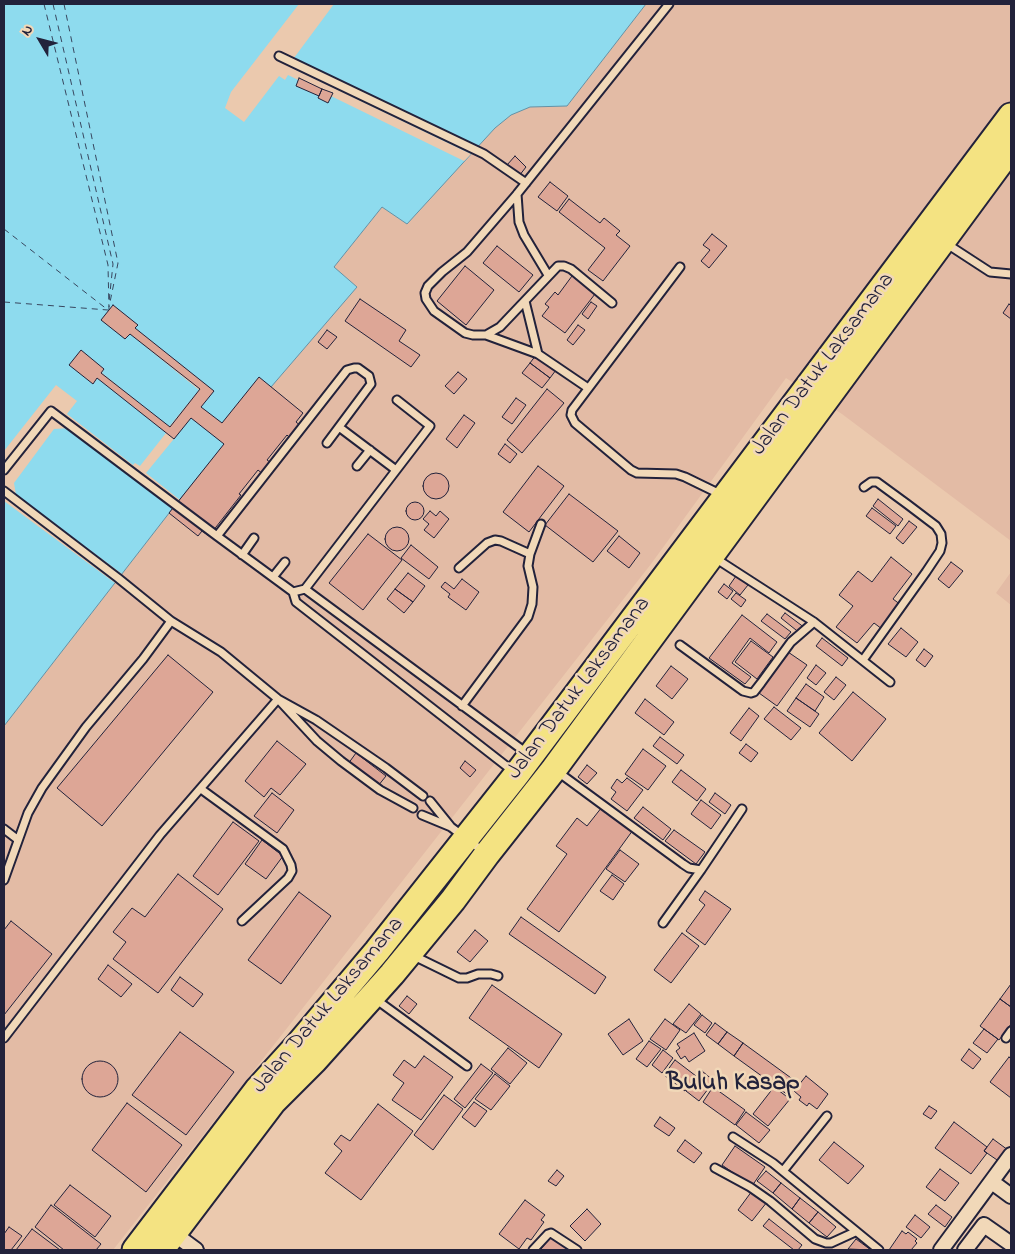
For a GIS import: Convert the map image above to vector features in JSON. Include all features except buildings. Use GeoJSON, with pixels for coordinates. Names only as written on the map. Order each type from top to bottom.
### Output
{"type":"FeatureCollection","features":[{"type":"Feature","properties":{"kind":"highway","name":"Jalan Datuk Laksamana"},"geometry":{"type":"LineString","coordinates":[[167,1242],[297,1046],[377,952],[459,833],[523,765],[735,504],[934,236],[1011,116]]}},
{"type":"Feature","properties":{"kind":"highway","name":"Jalan Datuk Laksamana"},"geometry":{"type":"LineString","coordinates":[[934,236],[1011,148]]}},
{"type":"Feature","properties":{"kind":"highway","name":"Jalan Datuk Laksamana"},"geometry":{"type":"LineString","coordinates":[[135,1250],[265,1096],[314,1061],[409,954],[453,900],[486,854],[554,769],[711,556],[735,504]]}},
{"type":"Feature","properties":{"kind":"street"},"geometry":{"type":"LineString","coordinates":[[941,1250],[1011,1155]]}},
{"type":"Feature","properties":{"kind":"street"},"geometry":{"type":"LineString","coordinates":[[992,1182],[1011,1196]]}},
{"type":"Feature","properties":{"kind":"street"},"geometry":{"type":"LineString","coordinates":[[965,1250],[984,1225],[1011,1244]]}},
{"type":"Feature","properties":{"kind":"street"},"geometry":{"type":"LineString","coordinates":[[167,1242],[196,1250]]}},
{"type":"Feature","properties":{"kind":"lane"},"geometry":{"type":"LineString","coordinates":[[588,388],[538,354],[486,335],[473,336],[465,333],[434,312],[426,299],[425,293],[428,286],[442,272],[467,252],[517,194],[669,4]]}},
{"type":"Feature","properties":{"kind":"lane"},"geometry":{"type":"LineString","coordinates":[[279,56],[484,154],[526,183]]}},
{"type":"Feature","properties":{"kind":"lane"},"geometry":{"type":"LineString","coordinates":[[517,194],[519,222],[524,235],[548,275]]}},
{"type":"Feature","properties":{"kind":"lane"},"geometry":{"type":"LineString","coordinates":[[934,236],[990,272],[1011,274]]}},
{"type":"Feature","properties":{"kind":"lane"},"geometry":{"type":"LineString","coordinates":[[486,335],[500,327],[558,266],[571,269],[612,303]]}},
{"type":"Feature","properties":{"kind":"lane"},"geometry":{"type":"LineString","coordinates":[[680,267],[572,410],[572,419],[631,470],[637,473],[685,476],[735,504]]}},
{"type":"Feature","properties":{"kind":"lane"},"geometry":{"type":"LineString","coordinates":[[525,300],[538,354]]}},
{"type":"Feature","properties":{"kind":"lane"},"geometry":{"type":"LineString","coordinates":[[217,536],[347,370],[358,368],[369,376],[371,384],[327,443]]}},
{"type":"Feature","properties":{"kind":"lane"},"geometry":{"type":"LineString","coordinates":[[293,592],[305,589],[430,426],[397,400]]}},
{"type":"Feature","properties":{"kind":"lane"},"geometry":{"type":"LineString","coordinates":[[4,470],[51,411],[242,556],[293,592],[296,602],[523,765]]}},
{"type":"Feature","properties":{"kind":"lane"},"geometry":{"type":"LineString","coordinates":[[339,427],[396,470]]}},
{"type":"Feature","properties":{"kind":"lane"},"geometry":{"type":"LineString","coordinates":[[357,466],[370,450]]}},
{"type":"Feature","properties":{"kind":"lane"},"geometry":{"type":"LineString","coordinates":[[863,660],[940,551],[942,543],[941,534],[936,526],[907,504],[876,482],[871,482],[864,487]]}},
{"type":"Feature","properties":{"kind":"lane"},"geometry":{"type":"LineString","coordinates":[[4,491],[172,621],[221,652],[278,699],[317,741],[341,761],[380,790],[413,808]]}},
{"type":"Feature","properties":{"kind":"lane"},"geometry":{"type":"LineString","coordinates":[[462,706],[528,617],[532,604],[533,587],[528,566],[530,554],[541,524]]}},
{"type":"Feature","properties":{"kind":"lane"},"geometry":{"type":"LineString","coordinates":[[242,556],[254,538]]}},
{"type":"Feature","properties":{"kind":"lane"},"geometry":{"type":"LineString","coordinates":[[459,568],[487,543],[495,540],[530,554]]}},
{"type":"Feature","properties":{"kind":"lane"},"geometry":{"type":"LineString","coordinates":[[711,556],[814,622],[890,682]]}},
{"type":"Feature","properties":{"kind":"lane"},"geometry":{"type":"LineString","coordinates":[[273,577],[284,562]]}},
{"type":"Feature","properties":{"kind":"lane"},"geometry":{"type":"LineString","coordinates":[[305,589],[462,706],[523,765]]}},
{"type":"Feature","properties":{"kind":"lane"},"geometry":{"type":"LineString","coordinates":[[4,880],[17,838],[42,788],[86,727],[172,621]]}},
{"type":"Feature","properties":{"kind":"lane"},"geometry":{"type":"LineString","coordinates":[[680,646],[743,691],[751,693],[754,692],[791,642],[814,622]]}},
{"type":"Feature","properties":{"kind":"lane"},"geometry":{"type":"LineString","coordinates":[[4,1038],[160,835],[278,699]]}},
{"type":"Feature","properties":{"kind":"lane"},"geometry":{"type":"LineString","coordinates":[[278,699],[316,720],[423,796]]}},
{"type":"Feature","properties":{"kind":"lane"},"geometry":{"type":"LineString","coordinates":[[554,769],[683,864],[689,868],[701,870]]}},
{"type":"Feature","properties":{"kind":"lane"},"geometry":{"type":"LineString","coordinates":[[201,788],[283,849],[292,865],[292,871],[288,878],[242,921]]}},
{"type":"Feature","properties":{"kind":"lane"},"geometry":{"type":"LineString","coordinates":[[430,801],[459,833],[486,854]]}},
{"type":"Feature","properties":{"kind":"lane"},"geometry":{"type":"LineString","coordinates":[[662,923],[742,809]]}},
{"type":"Feature","properties":{"kind":"lane"},"geometry":{"type":"LineString","coordinates":[[422,814],[459,833]]}},
{"type":"Feature","properties":{"kind":"lane"},"geometry":{"type":"LineString","coordinates":[[4,828],[17,838]]}},
{"type":"Feature","properties":{"kind":"lane"},"geometry":{"type":"LineString","coordinates":[[409,954],[458,978],[467,978],[478,974],[498,976]]}},
{"type":"Feature","properties":{"kind":"lane"},"geometry":{"type":"LineString","coordinates":[[372,996],[467,1066]]}},
{"type":"Feature","properties":{"kind":"lane"},"geometry":{"type":"LineString","coordinates":[[1006,1038],[1011,1031]]}},
{"type":"Feature","properties":{"kind":"lane"},"geometry":{"type":"LineString","coordinates":[[783,1171],[826,1116]]}},
{"type":"Feature","properties":{"kind":"lane"},"geometry":{"type":"LineString","coordinates":[[732,1137],[783,1171],[879,1250]]}},
{"type":"Feature","properties":{"kind":"lane"},"geometry":{"type":"LineString","coordinates":[[715,1168],[763,1196],[815,1239],[832,1243],[855,1232]]}},
{"type":"Feature","properties":{"kind":"lane"},"geometry":{"type":"LineString","coordinates":[[533,1250],[551,1233],[577,1250]]}},
{"type":"Feature","properties":{"kind":"shaded area"},"geometry":{"type":"Polygon","coordinates":[[[646,4],[1011,4],[1011,541],[842,414],[786,378],[651,564],[113,1250],[4,1250],[4,726],[173,508],[271,387],[357,287],[334,267],[382,207],[407,224],[495,128],[511,115],[530,107],[567,106],[646,4]]]}},
{"type":"Feature","properties":{"kind":"shaded area"},"geometry":{"type":"Polygon","coordinates":[[[1011,572],[1011,605],[996,593],[1011,572]]]}},
{"type":"Feature","properties":{"kind":"water"},"geometry":{"type":"Polygon","coordinates":[[[4,4],[646,4],[567,106],[530,107],[511,115],[495,128],[407,224],[382,207],[334,267],[357,287],[271,387],[173,508],[4,726],[4,4]]]}},
{"type":"Feature","properties":{"kind":"pier"},"geometry":{"type":"Polygon","coordinates":[[[299,4],[334,4],[288,66],[471,154],[464,161],[288,75],[285,80],[279,76],[244,122],[225,108],[231,92],[299,4]]]}},
{"type":"Feature","properties":{"kind":"pier"},"geometry":{"type":"Polygon","coordinates":[[[113,305],[138,325],[135,328],[214,391],[201,407],[222,423],[259,377],[271,387],[224,444],[191,418],[146,473],[180,500],[173,508],[70,428],[54,429],[14,483],[16,495],[122,574],[115,583],[4,501],[4,451],[56,385],[77,401],[67,414],[133,465],[135,463],[140,466],[166,433],[98,378],[93,384],[69,365],[81,350],[104,369],[102,373],[169,427],[199,390],[130,334],[125,339],[101,320],[113,305]]]}},
{"type":"Feature","properties":{"kind":"ferry route"},"geometry":{"type":"LineString","coordinates":[[44,4],[108,265],[109,310]]}},
{"type":"Feature","properties":{"kind":"ferry route"},"geometry":{"type":"LineString","coordinates":[[53,4],[113,264],[109,302]]}},
{"type":"Feature","properties":{"kind":"ferry route"},"geometry":{"type":"LineString","coordinates":[[64,4],[118,263],[109,307]]}},
{"type":"Feature","properties":{"kind":"ferry route"},"geometry":{"type":"LineString","coordinates":[[4,229],[108,310]]}},
{"type":"Feature","properties":{"kind":"ferry route"},"geometry":{"type":"LineString","coordinates":[[4,302],[108,310]]}},
{"type":"Feature","properties":{"kind":"district","name":"Buluh Kasap"},"geometry":{"type":"Point","coordinates":[733,1085]}}]}
